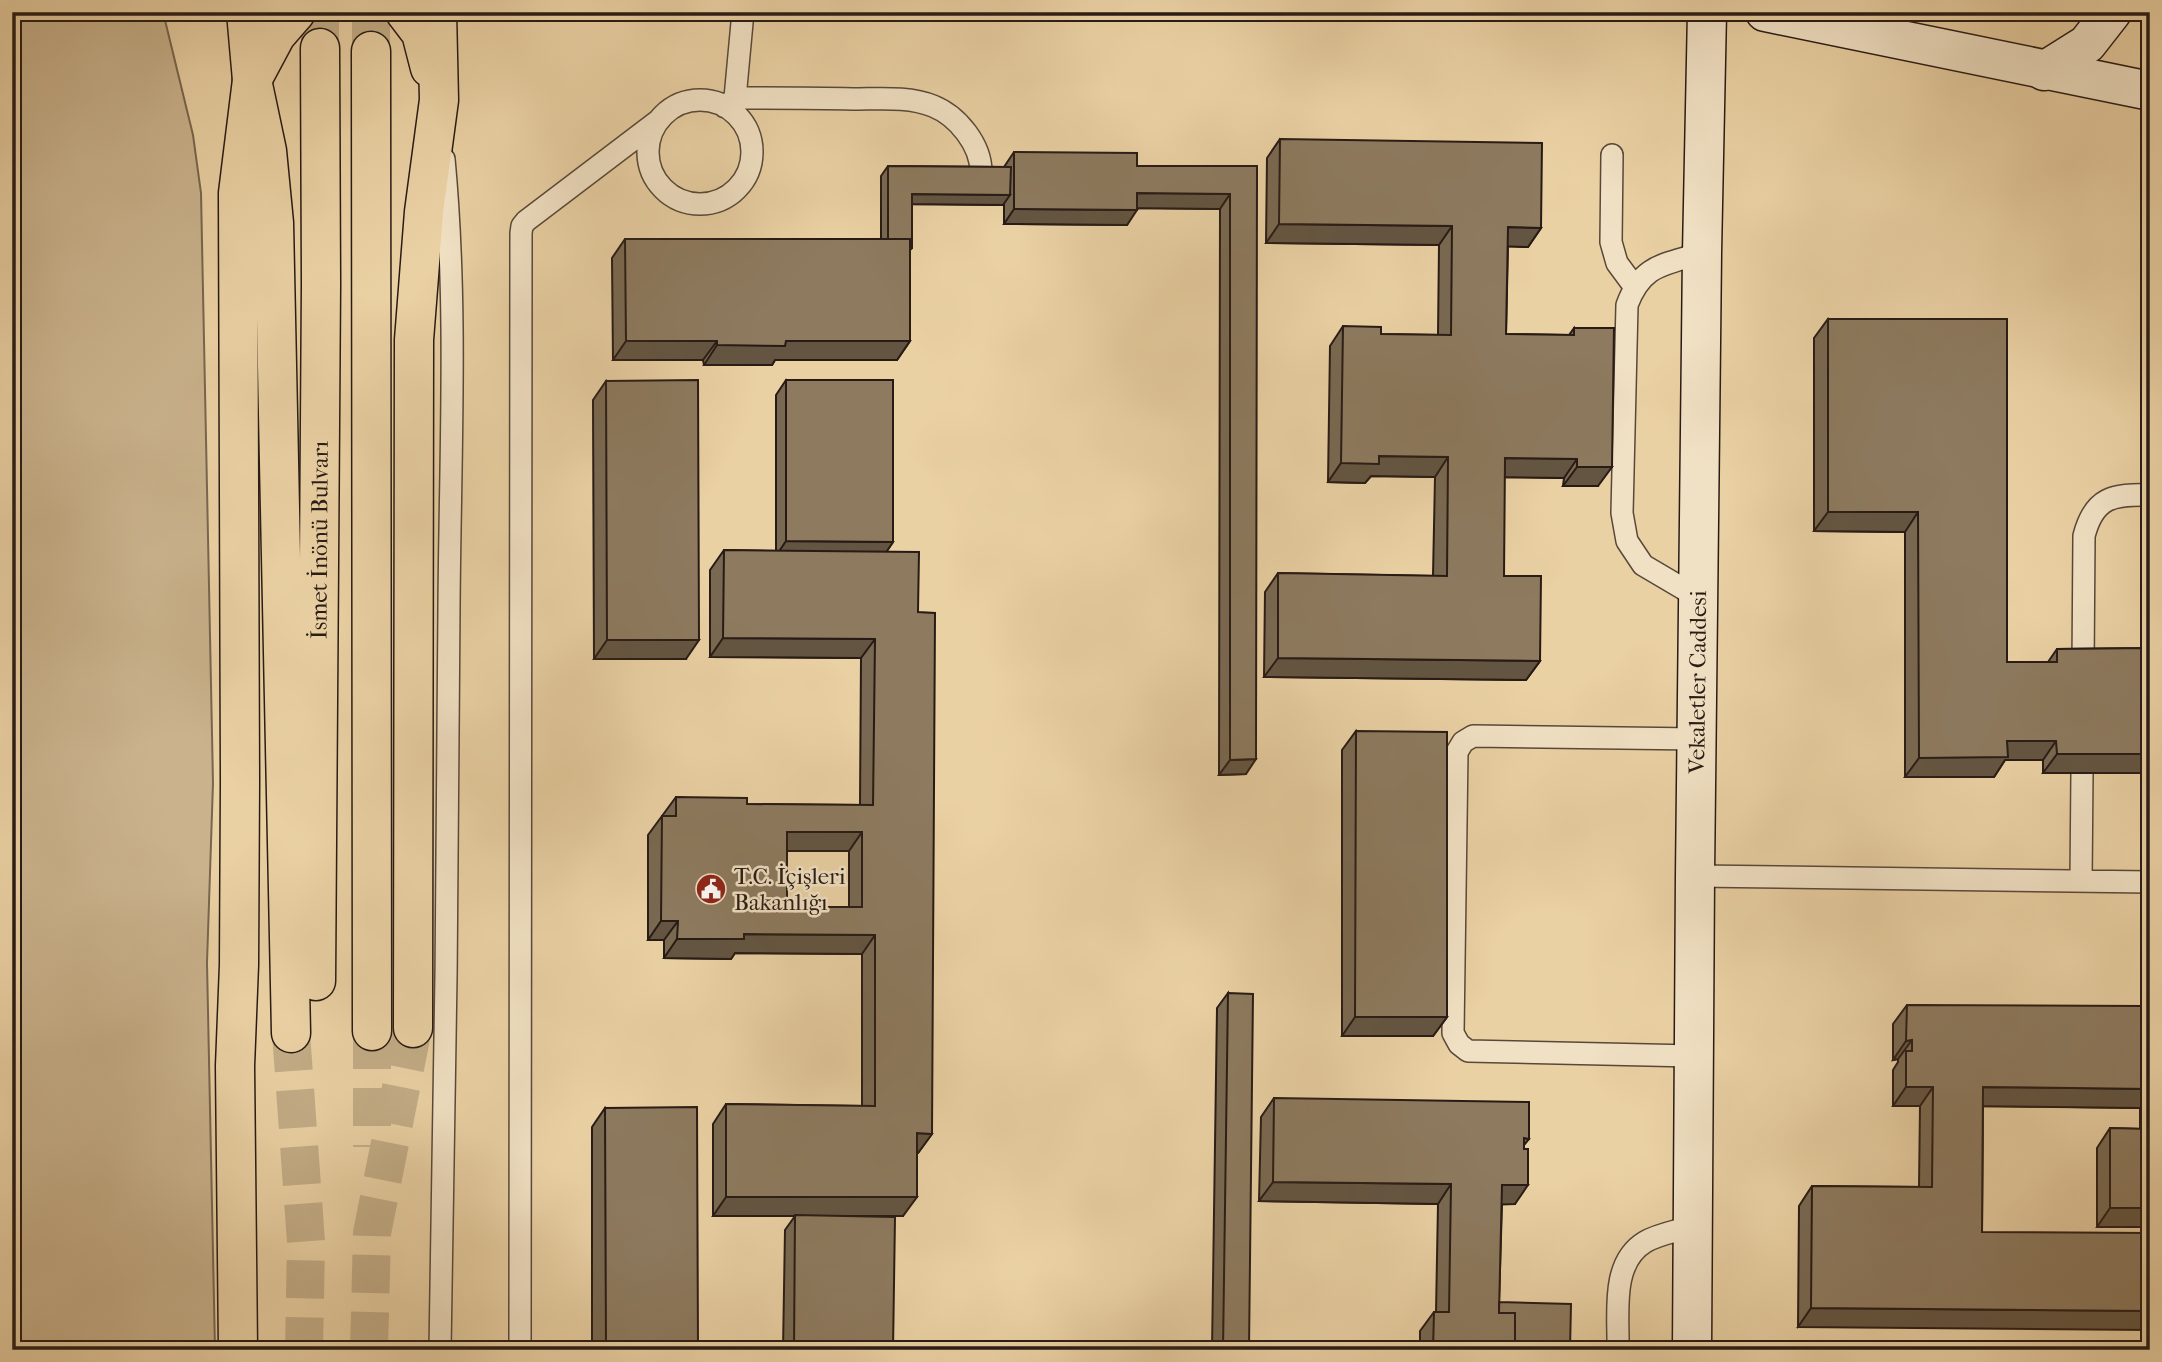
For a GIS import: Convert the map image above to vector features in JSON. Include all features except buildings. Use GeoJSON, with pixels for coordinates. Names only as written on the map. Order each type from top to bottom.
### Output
{"type":"FeatureCollection","features":[{"type":"Feature","properties":{"kind":"main road"},"geometry":{"type":"LineString","coordinates":[[238,1350],[235,1066],[239,965],[240,782],[238,193],[252,80],[246,12]]}},
{"type":"Feature","properties":{"kind":"main road"},"geometry":{"type":"LineString","coordinates":[[252,80],[276,35],[296,12]]}},
{"type":"Feature","properties":{"kind":"main road"},"geometry":{"type":"LineString","coordinates":[[405,12],[421,33],[439,100]]}},
{"type":"Feature","properties":{"kind":"main road"},"geometry":{"type":"LineString","coordinates":[[413,1028],[414,340],[424,212],[439,100],[437,12]]}},
{"type":"Feature","properties":{"kind":"main road","name":"İsmet İnönü Bulvarı"},"geometry":{"type":"LineString","coordinates":[[252,80],[267,151],[274,223],[304,1032],[321,284],[320,48]]}},
{"type":"Feature","properties":{"kind":"main road"},"geometry":{"type":"LineString","coordinates":[[371,51],[372,1031]]}},
{"type":"Feature","properties":{"kind":"street","name":"Vekaletler Caddesi"},"geometry":{"type":"LineString","coordinates":[[1692,1350],[1695,876],[1707,12]]}},
{"type":"Feature","properties":{"kind":"street"},"geometry":{"type":"LineString","coordinates":[[1765,12],[2150,91]]}},
{"type":"Feature","properties":{"kind":"street"},"geometry":{"type":"LineString","coordinates":[[2044,71],[2087,44],[2112,12]]}},
{"type":"Feature","properties":{"kind":"lane"},"geometry":{"type":"LineString","coordinates":[[659,120],[650,135],[648,153],[651,171],[660,187],[674,198],[691,204],[708,204],[726,198],[738,188],[747,174],[752,158],[751,141],[730,103],[743,12]]}},
{"type":"Feature","properties":{"kind":"lane"},"geometry":{"type":"LineString","coordinates":[[520,1350],[522,226],[672,108],[687,102],[704,100],[720,104],[900,99],[932,105],[948,114],[968,135],[981,162],[981,172]]}},
{"type":"Feature","properties":{"kind":"lane"},"geometry":{"type":"LineString","coordinates":[[439,100],[449,217],[451,350],[447,1039],[440,1350]]}},
{"type":"Feature","properties":{"kind":"lane"},"geometry":{"type":"LineString","coordinates":[[1612,155],[1611,242],[1617,263],[1634,286]]}},
{"type":"Feature","properties":{"kind":"lane"},"geometry":{"type":"LineString","coordinates":[[1699,598],[1643,565],[1627,541],[1622,513],[1627,305],[1634,286],[1650,270],[1702,253]]}},
{"type":"Feature","properties":{"kind":"lane"},"geometry":{"type":"LineString","coordinates":[[2083,668],[2084,536],[2087,524],[2102,502],[2113,496],[2150,495]]}},
{"type":"Feature","properties":{"kind":"lane"},"geometry":{"type":"LineString","coordinates":[[1693,1056],[1468,1051],[1458,1044],[1454,1033],[1457,752],[1463,742],[1473,736],[1697,739]]}},
{"type":"Feature","properties":{"kind":"lane"},"geometry":{"type":"LineString","coordinates":[[2081,881],[2082,773]]}},
{"type":"Feature","properties":{"kind":"lane"},"geometry":{"type":"LineString","coordinates":[[1695,876],[2150,882]]}},
{"type":"Feature","properties":{"kind":"lane"},"geometry":{"type":"LineString","coordinates":[[1618,1350],[1620,1275],[1630,1254],[1646,1241],[1693,1226]]}},
{"type":"Feature","properties":{"kind":"shaded area"},"geometry":{"type":"Polygon","coordinates":[[[12,12],[163,12],[193,135],[201,193],[213,783],[207,963],[215,1350],[12,1350],[12,12]]]}},
{"type":"Feature","properties":{"kind":"tunnel"},"geometry":{"type":"LineString","coordinates":[[320,12],[320,48]]}},
{"type":"Feature","properties":{"kind":"tunnel"},"geometry":{"type":"LineString","coordinates":[[371,12],[371,51]]}},
{"type":"Feature","properties":{"kind":"tunnel"},"geometry":{"type":"LineString","coordinates":[[369,1350],[372,1233],[413,1028]]}},
{"type":"Feature","properties":{"kind":"tunnel"},"geometry":{"type":"LineString","coordinates":[[372,1031],[372,1147]]}},
{"type":"Feature","properties":{"kind":"tunnel"},"geometry":{"type":"LineString","coordinates":[[291,1033],[306,1242],[304,1350]]}},
{"type":"Feature","properties":{"kind":"place","name":"T.C. İçişleri Bakanlığı"},"geometry":{"type":"Point","coordinates":[711,889]}}]}
